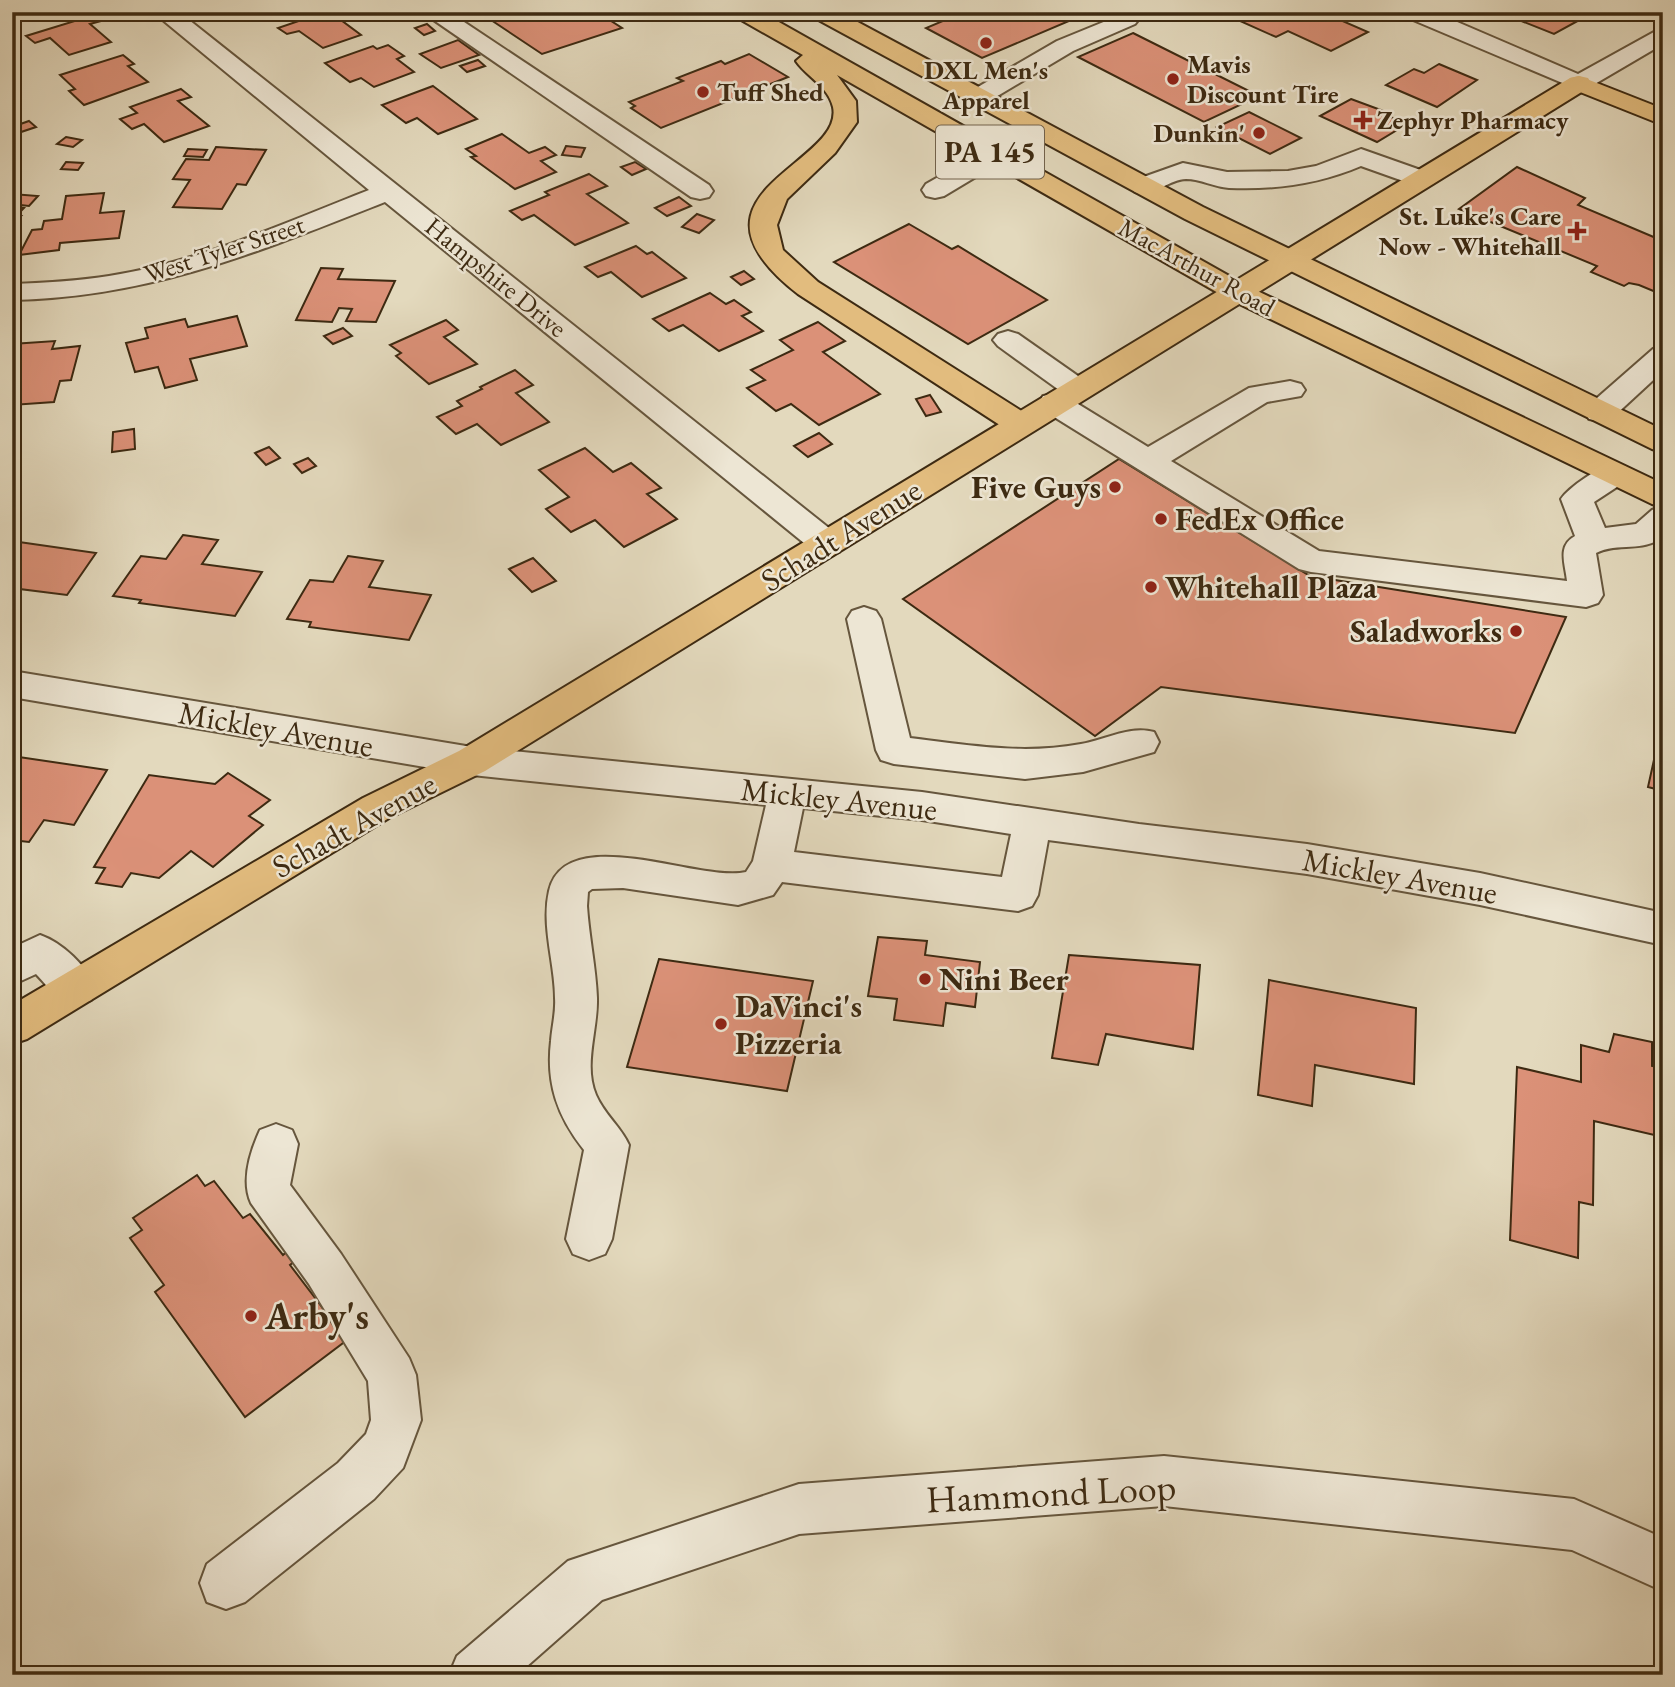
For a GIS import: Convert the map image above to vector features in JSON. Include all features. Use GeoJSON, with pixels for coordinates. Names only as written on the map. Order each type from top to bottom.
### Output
{"type":"FeatureCollection","features":[{"type":"Feature","properties":{"kind":"main road","name":"MacArthur Road"},"geometry":{"type":"LineString","coordinates":[[821,12],[1287,260],[1663,442]]}},
{"type":"Feature","properties":{"kind":"main road","name":"MacArthur Road"},"geometry":{"type":"LineString","coordinates":[[755,19],[1237,292],[1663,498]]}},
{"type":"Feature","properties":{"kind":"main road"},"geometry":{"type":"LineString","coordinates":[[755,19],[820,71],[841,96],[847,116],[839,134],[788,181],[770,204],[762,225],[768,251],[784,271],[808,288],[1020,424]]}},
{"type":"Feature","properties":{"kind":"main road"},"geometry":{"type":"LineString","coordinates":[[1579,83],[1663,118]]}},
{"type":"Feature","properties":{"kind":"main road","name":"Schadt Avenue"},"geometry":{"type":"LineString","coordinates":[[12,1026],[376,808],[472,761],[1579,83]]}},
{"type":"Feature","properties":{"kind":"street","name":"Hampshire Drive"},"geometry":{"type":"LineString","coordinates":[[164,12],[827,544]]}},
{"type":"Feature","properties":{"kind":"street"},"geometry":{"type":"LineString","coordinates":[[433,12],[700,191]]}},
{"type":"Feature","properties":{"kind":"street"},"geometry":{"type":"LineString","coordinates":[[1414,12],[1579,83]]}},
{"type":"Feature","properties":{"kind":"street"},"geometry":{"type":"LineString","coordinates":[[980,96],[1065,46],[1128,19]]}},
{"type":"Feature","properties":{"kind":"street","name":"Schadt Avenue"},"geometry":{"type":"LineString","coordinates":[[1579,83],[1663,34]]}},
{"type":"Feature","properties":{"kind":"street"},"geometry":{"type":"LineString","coordinates":[[935,190],[995,155]]}},
{"type":"Feature","properties":{"kind":"street"},"geometry":{"type":"LineString","coordinates":[[1144,186],[1184,171],[1227,180],[1288,180],[1322,173],[1361,157],[1420,180]]}},
{"type":"Feature","properties":{"kind":"street","name":"West Tyler Street"},"geometry":{"type":"LineString","coordinates":[[12,292],[77,288],[136,279],[193,265],[390,191]]}},
{"type":"Feature","properties":{"kind":"street"},"geometry":{"type":"LineString","coordinates":[[1008,340],[1066,396],[1150,460],[1311,561],[1586,595],[1579,548],[1593,540],[1645,534],[1663,517]]}},
{"type":"Feature","properties":{"kind":"street"},"geometry":{"type":"LineString","coordinates":[[1600,412],[1663,355]]}},
{"type":"Feature","properties":{"kind":"street"},"geometry":{"type":"LineString","coordinates":[[1150,460],[1240,404],[1260,394],[1290,390]]}},
{"type":"Feature","properties":{"kind":"street"},"geometry":{"type":"LineString","coordinates":[[1593,540],[1577,499],[1615,474]]}},
{"type":"Feature","properties":{"kind":"street"},"geometry":{"type":"LineString","coordinates":[[864,619],[894,750],[1025,765],[1083,758],[1141,742]]}},
{"type":"Feature","properties":{"kind":"street","name":"Mickley Avenue"},"geometry":{"type":"LineString","coordinates":[[12,684],[472,761],[947,810],[1139,839],[1307,859],[1480,889],[1663,929]]}},
{"type":"Feature","properties":{"kind":"street"},"geometry":{"type":"LineString","coordinates":[[947,810],[959,756]]}},
{"type":"Feature","properties":{"kind":"street"},"geometry":{"type":"LineString","coordinates":[[589,1239],[607,1145],[582,1114],[570,1086],[569,1063],[576,999],[567,909],[571,884],[582,875],[638,873],[738,889],[759,884],[772,865],[787,792]]}},
{"type":"Feature","properties":{"kind":"street"},"geometry":{"type":"LineString","coordinates":[[772,865],[1018,895],[1032,823]]}},
{"type":"Feature","properties":{"kind":"street"},"geometry":{"type":"LineString","coordinates":[[12,968],[40,952],[75,988]]}},
{"type":"Feature","properties":{"kind":"street"},"geometry":{"type":"LineString","coordinates":[[226,1583],[356,1481],[385,1451],[396,1420],[392,1376],[325,1269],[267,1189],[276,1144]]}},
{"type":"Feature","properties":{"kind":"street","name":"Hammond Loop"},"geometry":{"type":"LineString","coordinates":[[475,1675],[586,1580],[799,1509],[1164,1481],[1574,1525],[1663,1565]]}},
{"type":"Feature","properties":{"kind":"building"},"geometry":{"type":"Polygon","coordinates":[[[325,12],[351,12],[355,15],[341,20],[361,35],[323,48],[299,31],[287,34],[278,28],[325,12]]]}},
{"type":"Feature","properties":{"kind":"building"},"geometry":{"type":"Polygon","coordinates":[[[479,12],[597,12],[622,28],[542,54],[479,12]]]}},
{"type":"Feature","properties":{"kind":"building","name":"DXL Men's Apparel"},"geometry":{"type":"Polygon","coordinates":[[[964,12],[1090,12],[982,58],[926,28],[964,12]]]}},
{"type":"Feature","properties":{"kind":"building"},"geometry":{"type":"Polygon","coordinates":[[[1258,12],[1322,12],[1368,32],[1331,51],[1288,31],[1276,37],[1240,21],[1258,12]]]}},
{"type":"Feature","properties":{"kind":"building"},"geometry":{"type":"Polygon","coordinates":[[[1594,12],[1554,34],[1504,14],[1594,12]]]}},
{"type":"Feature","properties":{"kind":"building"},"geometry":{"type":"Polygon","coordinates":[[[94,15],[101,21],[90,24],[111,42],[69,55],[50,38],[35,43],[26,36],[94,15]]]}},
{"type":"Feature","properties":{"kind":"building"},"geometry":{"type":"Polygon","coordinates":[[[427,24],[435,31],[424,35],[415,28],[427,24]]]}},
{"type":"Feature","properties":{"kind":"building","name":"Mavis Discount Tire"},"geometry":{"type":"Polygon","coordinates":[[[1133,33],[1259,96],[1204,122],[1078,57],[1133,33]]]}},
{"type":"Feature","properties":{"kind":"building"},"geometry":{"type":"Polygon","coordinates":[[[458,40],[479,55],[441,68],[420,54],[458,40]]]}},
{"type":"Feature","properties":{"kind":"building"},"geometry":{"type":"Polygon","coordinates":[[[388,45],[404,56],[397,59],[414,72],[374,87],[361,78],[350,82],[325,63],[373,46],[377,49],[388,45]]]}},
{"type":"Feature","properties":{"kind":"building","name":"Tuff Shed"},"geometry":{"type":"Polygon","coordinates":[[[749,54],[788,77],[661,128],[631,108],[635,106],[629,102],[683,81],[677,78],[721,61],[725,64],[749,54]]]}},
{"type":"Feature","properties":{"kind":"building"},"geometry":{"type":"Polygon","coordinates":[[[123,55],[134,64],[128,66],[148,82],[84,105],[69,91],[75,89],[60,75],[123,55]]]}},
{"type":"Feature","properties":{"kind":"building"},"geometry":{"type":"Polygon","coordinates":[[[478,60],[485,66],[467,72],[460,66],[478,60]]]}},
{"type":"Feature","properties":{"kind":"building"},"geometry":{"type":"Polygon","coordinates":[[[1439,64],[1477,80],[1437,107],[1386,85],[1414,69],[1424,73],[1439,64]]]}},
{"type":"Feature","properties":{"kind":"building"},"geometry":{"type":"Polygon","coordinates":[[[433,86],[477,119],[438,134],[417,118],[406,123],[382,105],[433,86]]]}},
{"type":"Feature","properties":{"kind":"building"},"geometry":{"type":"Polygon","coordinates":[[[181,89],[191,97],[178,101],[209,126],[164,142],[144,124],[132,129],[120,119],[137,113],[130,107],[181,89]]]}},
{"type":"Feature","properties":{"kind":"building","name":"Zephyr Pharmacy"},"geometry":{"type":"Polygon","coordinates":[[[1351,99],[1389,113],[1386,115],[1407,124],[1377,142],[1320,116],[1351,99]]]}},
{"type":"Feature","properties":{"kind":"building","name":"Dunkin'"},"geometry":{"type":"Polygon","coordinates":[[[1249,112],[1301,138],[1270,154],[1217,127],[1249,112]]]}},
{"type":"Feature","properties":{"kind":"building"},"geometry":{"type":"Polygon","coordinates":[[[29,121],[36,127],[12,135],[12,127],[29,121]]]}},
{"type":"Feature","properties":{"kind":"building"},"geometry":{"type":"Polygon","coordinates":[[[502,134],[529,153],[545,147],[556,155],[541,161],[556,172],[515,189],[471,157],[476,156],[466,149],[502,134]]]}},
{"type":"Feature","properties":{"kind":"building"},"geometry":{"type":"Polygon","coordinates":[[[66,137],[82,140],[73,147],[57,144],[66,137]]]}},
{"type":"Feature","properties":{"kind":"building"},"geometry":{"type":"Polygon","coordinates":[[[566,146],[585,148],[581,157],[562,155],[566,146]]]}},
{"type":"Feature","properties":{"kind":"building"},"geometry":{"type":"Polygon","coordinates":[[[216,147],[266,150],[246,185],[237,184],[222,209],[173,207],[190,180],[173,179],[186,159],[209,160],[216,147]]]}},
{"type":"Feature","properties":{"kind":"building"},"geometry":{"type":"Polygon","coordinates":[[[188,149],[207,150],[203,157],[184,156],[188,149]]]}},
{"type":"Feature","properties":{"kind":"building"},"geometry":{"type":"Polygon","coordinates":[[[66,162],[83,163],[78,170],[61,169],[66,162]]]}},
{"type":"Feature","properties":{"kind":"building"},"geometry":{"type":"Polygon","coordinates":[[[635,162],[646,169],[632,175],[621,167],[635,162]]]}},
{"type":"Feature","properties":{"kind":"building","name":"St. Luke's Care Now - Whitehall"},"geometry":{"type":"Polygon","coordinates":[[[1517,167],[1585,198],[1578,205],[1663,241],[1663,295],[1639,285],[1629,283],[1624,286],[1591,272],[1597,266],[1459,209],[1517,167]]]}},
{"type":"Feature","properties":{"kind":"building"},"geometry":{"type":"Polygon","coordinates":[[[589,174],[607,186],[587,194],[628,223],[575,245],[534,215],[522,220],[510,211],[549,195],[545,192],[589,174]]]}},
{"type":"Feature","properties":{"kind":"building"},"geometry":{"type":"Polygon","coordinates":[[[104,193],[100,213],[124,211],[119,238],[60,243],[59,250],[19,255],[32,230],[42,229],[44,221],[62,219],[66,196],[104,193]]]}},
{"type":"Feature","properties":{"kind":"building"},"geometry":{"type":"Polygon","coordinates":[[[12,194],[38,196],[29,206],[12,204],[12,194]]]}},
{"type":"Feature","properties":{"kind":"building"},"geometry":{"type":"Polygon","coordinates":[[[679,197],[691,206],[667,216],[655,208],[679,197]]]}},
{"type":"Feature","properties":{"kind":"building"},"geometry":{"type":"Polygon","coordinates":[[[12,206],[24,208],[16,216],[21,216],[12,226],[12,206]]]}},
{"type":"Feature","properties":{"kind":"building"},"geometry":{"type":"Polygon","coordinates":[[[697,214],[714,220],[699,233],[682,227],[697,214]]]}},
{"type":"Feature","properties":{"kind":"building"},"geometry":{"type":"Polygon","coordinates":[[[909,224],[952,249],[958,246],[1047,300],[968,344],[834,262],[909,224]]]}},
{"type":"Feature","properties":{"kind":"building"},"geometry":{"type":"Polygon","coordinates":[[[636,246],[647,254],[652,252],[686,278],[642,297],[611,272],[598,277],[585,267],[636,246]]]}},
{"type":"Feature","properties":{"kind":"building"},"geometry":{"type":"Polygon","coordinates":[[[321,268],[343,269],[338,279],[395,281],[376,322],[346,321],[352,309],[339,308],[332,322],[296,320],[321,268]]]}},
{"type":"Feature","properties":{"kind":"building"},"geometry":{"type":"Polygon","coordinates":[[[744,271],[754,279],[741,285],[731,277],[744,271]]]}},
{"type":"Feature","properties":{"kind":"building"},"geometry":{"type":"Polygon","coordinates":[[[710,293],[726,304],[734,300],[751,312],[742,316],[763,331],[719,351],[683,325],[669,331],[653,319],[710,293]]]}},
{"type":"Feature","properties":{"kind":"building"},"geometry":{"type":"Polygon","coordinates":[[[237,316],[247,346],[190,359],[197,380],[165,388],[158,367],[135,372],[126,343],[148,338],[145,328],[185,319],[188,327],[237,316]]]}},
{"type":"Feature","properties":{"kind":"building"},"geometry":{"type":"Polygon","coordinates":[[[446,320],[458,330],[444,337],[477,364],[429,384],[396,356],[401,353],[390,345],[446,320]]]}},
{"type":"Feature","properties":{"kind":"building"},"geometry":{"type":"Polygon","coordinates":[[[818,322],[845,341],[823,352],[880,394],[819,425],[791,404],[776,411],[747,388],[765,380],[751,370],[793,350],[780,340],[818,322]]]}},
{"type":"Feature","properties":{"kind":"building"},"geometry":{"type":"Polygon","coordinates":[[[343,328],[352,336],[333,344],[324,336],[343,328]]]}},
{"type":"Feature","properties":{"kind":"building"},"geometry":{"type":"Polygon","coordinates":[[[55,341],[52,349],[80,346],[71,380],[60,381],[54,402],[12,405],[12,344],[55,341]]]}},
{"type":"Feature","properties":{"kind":"building"},"geometry":{"type":"Polygon","coordinates":[[[515,370],[533,385],[516,393],[549,422],[501,445],[477,424],[456,434],[437,417],[462,406],[457,401],[482,389],[480,387],[515,370]]]}},
{"type":"Feature","properties":{"kind":"building"},"geometry":{"type":"Polygon","coordinates":[[[930,395],[941,412],[926,416],[916,399],[930,395]]]}},
{"type":"Feature","properties":{"kind":"building"},"geometry":{"type":"Polygon","coordinates":[[[134,429],[135,449],[112,452],[113,432],[134,429]]]}},
{"type":"Feature","properties":{"kind":"building"},"geometry":{"type":"Polygon","coordinates":[[[819,433],[832,444],[808,457],[794,446],[819,433]]]}},
{"type":"Feature","properties":{"kind":"building"},"geometry":{"type":"Polygon","coordinates":[[[269,447],[280,458],[266,465],[255,453],[269,447]]]}},
{"type":"Feature","properties":{"kind":"building"},"geometry":{"type":"Polygon","coordinates":[[[585,448],[613,472],[631,463],[661,488],[647,494],[677,519],[624,547],[595,520],[571,532],[546,509],[569,497],[539,470],[585,448]]]}},
{"type":"Feature","properties":{"kind":"building"},"geometry":{"type":"Polygon","coordinates":[[[308,458],[316,466],[302,473],[294,464],[308,458]]]}},
{"type":"Feature","properties":{"kind":"building","name":"Whitehall Plaza"},"geometry":{"type":"Polygon","coordinates":[[[1119,459],[1310,576],[1566,617],[1515,733],[1161,687],[1095,736],[903,599],[1119,459]]]}},
{"type":"Feature","properties":{"kind":"building"},"geometry":{"type":"Polygon","coordinates":[[[183,535],[218,540],[202,564],[262,572],[235,616],[139,603],[141,600],[113,596],[141,556],[166,559],[183,535]]]}},
{"type":"Feature","properties":{"kind":"building"},"geometry":{"type":"Polygon","coordinates":[[[12,541],[96,553],[67,595],[12,588],[12,541]]]}},
{"type":"Feature","properties":{"kind":"building"},"geometry":{"type":"Polygon","coordinates":[[[348,556],[383,561],[369,587],[431,595],[409,640],[309,627],[311,622],[287,619],[310,580],[333,582],[348,556]]]}},
{"type":"Feature","properties":{"kind":"building"},"geometry":{"type":"Polygon","coordinates":[[[533,558],[556,581],[532,592],[509,569],[533,558]]]}},
{"type":"Feature","properties":{"kind":"building"},"geometry":{"type":"Polygon","coordinates":[[[1663,719],[1663,791],[1648,787],[1663,719]]]}},
{"type":"Feature","properties":{"kind":"building"},"geometry":{"type":"Polygon","coordinates":[[[12,756],[107,770],[74,825],[44,820],[29,842],[12,840],[12,756]]]}},
{"type":"Feature","properties":{"kind":"building"},"geometry":{"type":"Polygon","coordinates":[[[228,773],[270,800],[249,816],[263,825],[213,867],[191,851],[159,878],[131,873],[122,887],[96,883],[105,868],[94,867],[149,775],[215,784],[228,773]]]}},
{"type":"Feature","properties":{"kind":"building","name":"Nini Beer"},"geometry":{"type":"Polygon","coordinates":[[[878,937],[927,941],[925,955],[980,962],[975,1007],[946,1003],[943,1026],[894,1020],[897,999],[868,996],[878,937]]]}},
{"type":"Feature","properties":{"kind":"building"},"geometry":{"type":"Polygon","coordinates":[[[1069,955],[1200,965],[1193,1049],[1106,1034],[1098,1065],[1052,1058],[1069,955]]]}},
{"type":"Feature","properties":{"kind":"building","name":"DaVinci's Pizzeria"},"geometry":{"type":"Polygon","coordinates":[[[659,959],[813,981],[787,1091],[627,1067],[659,959]]]}},
{"type":"Feature","properties":{"kind":"building"},"geometry":{"type":"Polygon","coordinates":[[[1269,980],[1416,1008],[1414,1084],[1315,1065],[1312,1106],[1258,1095],[1269,980]]]}},
{"type":"Feature","properties":{"kind":"building"},"geometry":{"type":"Polygon","coordinates":[[[1614,1034],[1652,1042],[1652,1066],[1663,1068],[1663,1137],[1594,1121],[1593,1205],[1579,1202],[1578,1258],[1510,1240],[1517,1067],[1581,1082],[1581,1045],[1609,1052],[1614,1034]]]}},
{"type":"Feature","properties":{"kind":"building","name":"Arby's"},"geometry":{"type":"Polygon","coordinates":[[[197,1175],[205,1186],[214,1181],[243,1218],[250,1214],[283,1255],[291,1248],[299,1258],[290,1265],[347,1340],[245,1417],[155,1292],[164,1285],[130,1238],[142,1230],[133,1218],[197,1175]]]}},
{"type":"Feature","properties":{"kind":"place","name":"DXL Men's Apparel"},"geometry":{"type":"Point","coordinates":[986,43]}},
{"type":"Feature","properties":{"kind":"place","name":"Mavis Discount Tire"},"geometry":{"type":"Point","coordinates":[1173,79]}},
{"type":"Feature","properties":{"kind":"place","name":"Tuff Shed"},"geometry":{"type":"Point","coordinates":[703,92]}},
{"type":"Feature","properties":{"kind":"place","name":"Zephyr Pharmacy"},"geometry":{"type":"Point","coordinates":[1363,120]}},
{"type":"Feature","properties":{"kind":"place","name":"Dunkin'"},"geometry":{"type":"Point","coordinates":[1259,133]}},
{"type":"Feature","properties":{"kind":"place","name":"St. Luke's Care Now - Whitehall"},"geometry":{"type":"Point","coordinates":[1577,231]}},
{"type":"Feature","properties":{"kind":"place","name":"Five Guys"},"geometry":{"type":"Point","coordinates":[1115,487]}},
{"type":"Feature","properties":{"kind":"place","name":"FedEx Office"},"geometry":{"type":"Point","coordinates":[1161,519]}},
{"type":"Feature","properties":{"kind":"place","name":"Whitehall Plaza"},"geometry":{"type":"Point","coordinates":[1151,587]}},
{"type":"Feature","properties":{"kind":"place","name":"Saladworks"},"geometry":{"type":"Point","coordinates":[1516,631]}},
{"type":"Feature","properties":{"kind":"place","name":"Nini Beer"},"geometry":{"type":"Point","coordinates":[925,979]}},
{"type":"Feature","properties":{"kind":"place","name":"DaVinci's Pizzeria"},"geometry":{"type":"Point","coordinates":[721,1024]}},
{"type":"Feature","properties":{"kind":"place","name":"Arby's"},"geometry":{"type":"Point","coordinates":[251,1316]}}]}
